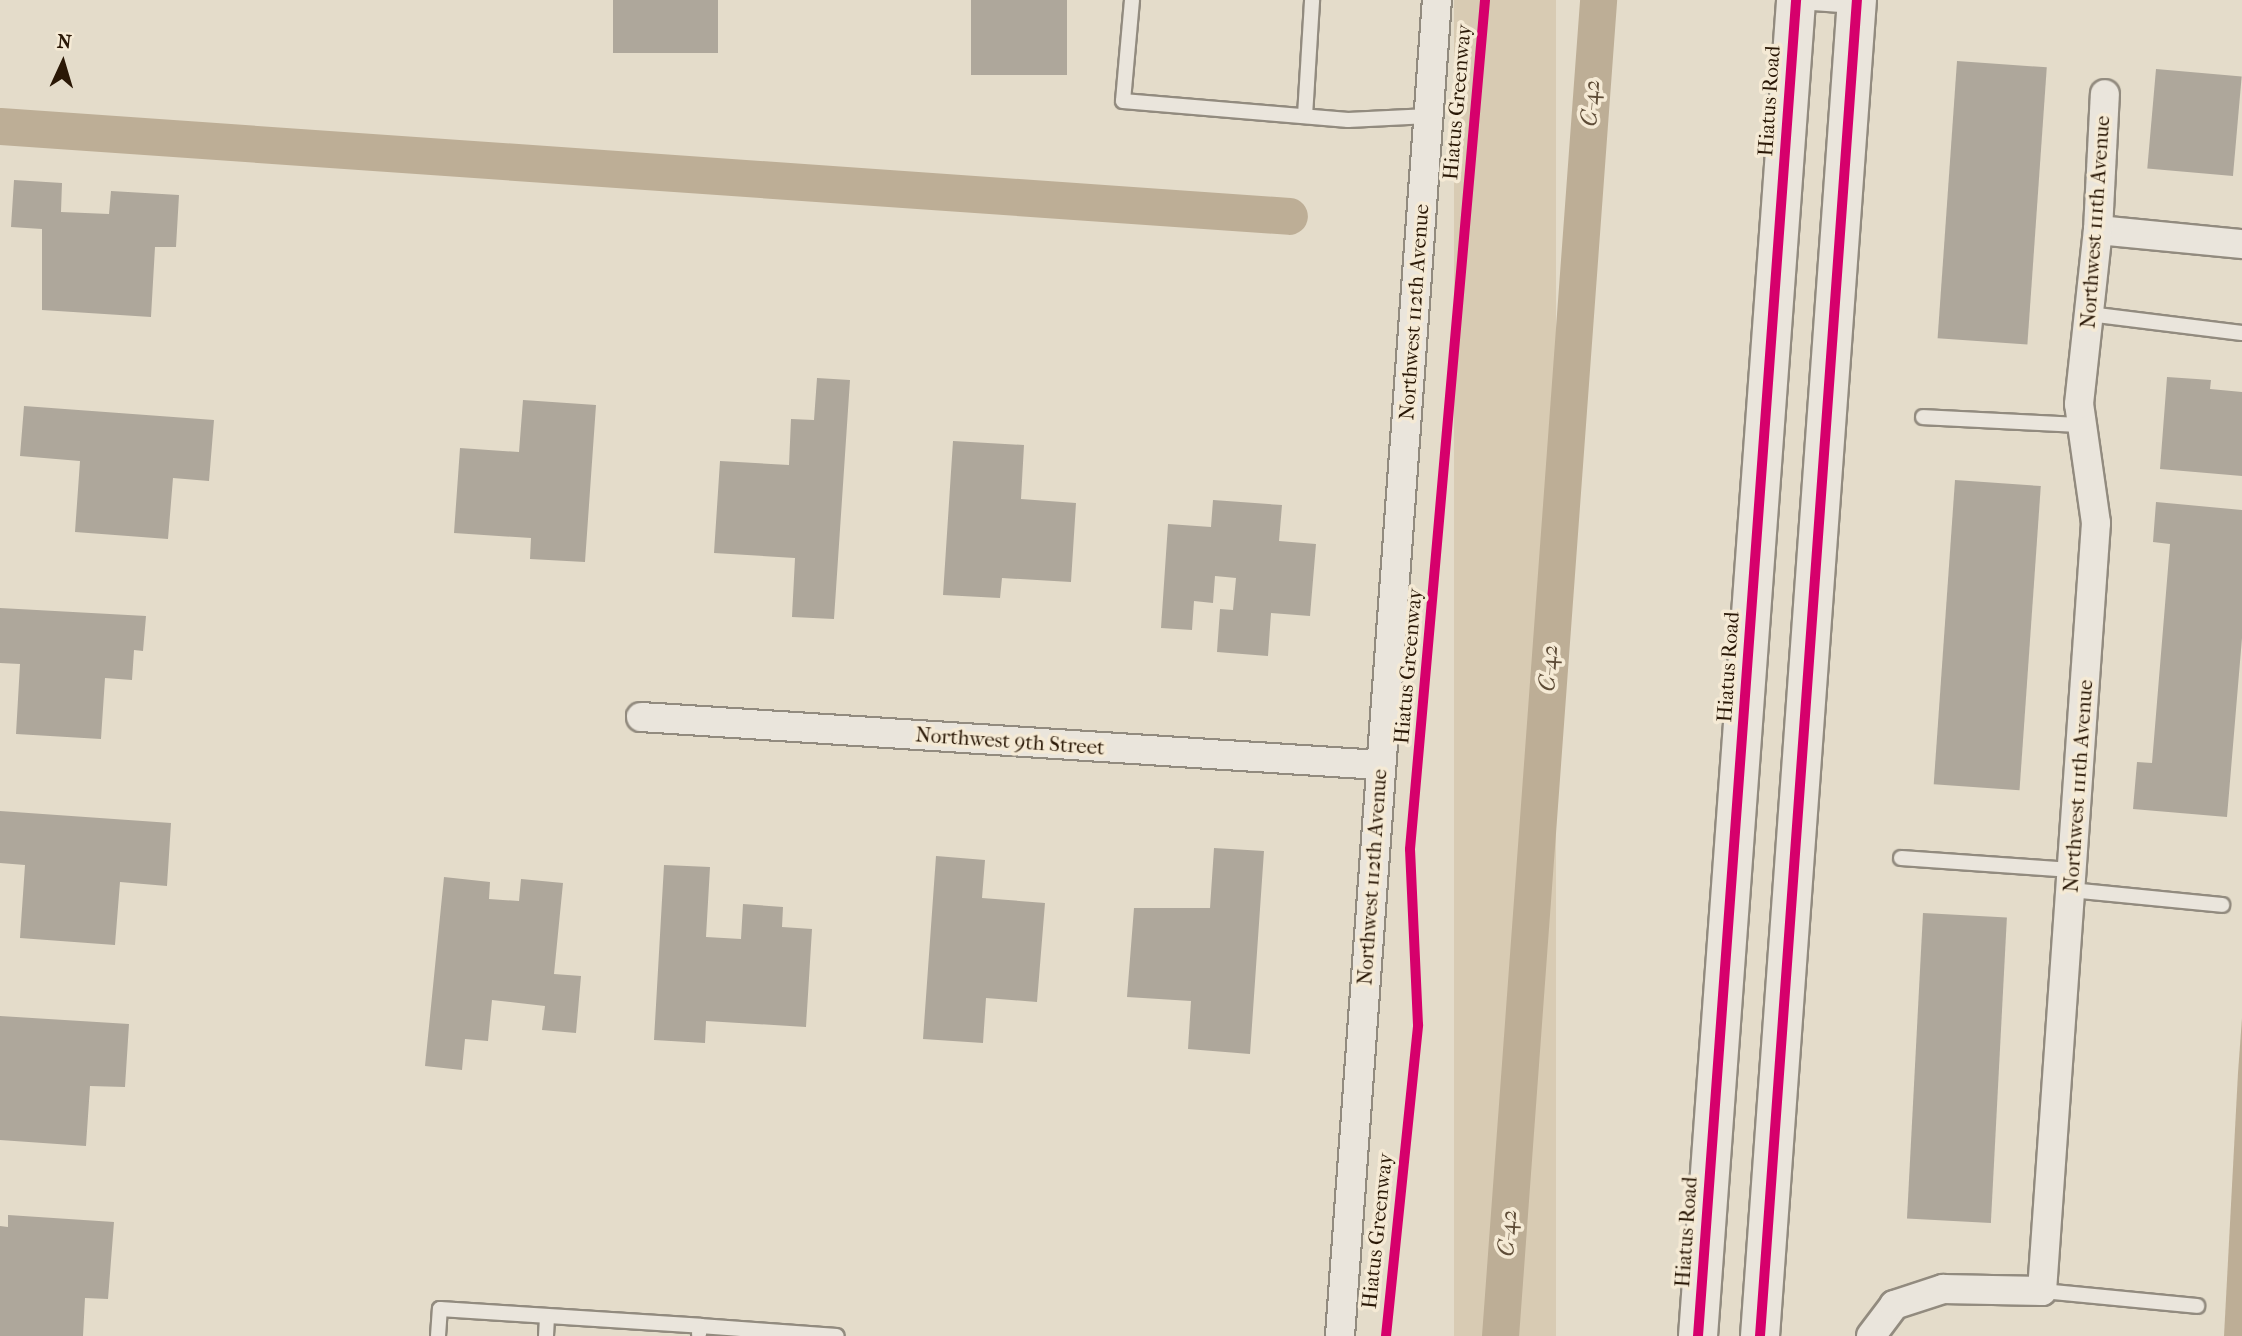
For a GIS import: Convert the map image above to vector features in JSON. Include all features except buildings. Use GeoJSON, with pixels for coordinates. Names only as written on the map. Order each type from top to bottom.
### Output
{"type":"FeatureCollection","features":[{"type":"Feature","properties":{"kind":"main road","name":"Hiatus Road"},"geometry":{"type":"LineString","coordinates":[[1698,1336],[1796,1]]}},
{"type":"Feature","properties":{"kind":"main road"},"geometry":{"type":"LineString","coordinates":[[1760,1336],[1857,3]]}},
{"type":"Feature","properties":{"kind":"street","name":"Northwest 112th Avenue"},"geometry":{"type":"LineString","coordinates":[[1340,1336],[1437,0]]}},
{"type":"Feature","properties":{"kind":"street","name":"Northwest 111th Avenue"},"geometry":{"type":"LineString","coordinates":[[2042,1291],[2096,523],[2079,404],[2098,230],[2105,94]]}},
{"type":"Feature","properties":{"kind":"street"},"geometry":{"type":"LineString","coordinates":[[2098,230],[2242,244]]}},
{"type":"Feature","properties":{"kind":"street","name":"Northwest 9th Street"},"geometry":{"type":"LineString","coordinates":[[641,717],[1380,765]]}},
{"type":"Feature","properties":{"kind":"street"},"geometry":{"type":"LineString","coordinates":[[1871,1336],[1894,1305],[1942,1289],[2042,1291]]}},
{"type":"Feature","properties":{"kind":"lane"},"geometry":{"type":"LineString","coordinates":[[1132,0],[1123,101],[1305,117],[1429,116]]}},
{"type":"Feature","properties":{"kind":"lane"},"geometry":{"type":"LineString","coordinates":[[1305,117],[1312,0]]}},
{"type":"Feature","properties":{"kind":"lane"},"geometry":{"type":"LineString","coordinates":[[1796,1],[1857,3]]}},
{"type":"Feature","properties":{"kind":"lane"},"geometry":{"type":"LineString","coordinates":[[2089,314],[2242,333]]}},
{"type":"Feature","properties":{"kind":"lane"},"geometry":{"type":"LineString","coordinates":[[1923,417],[2082,425]]}},
{"type":"Feature","properties":{"kind":"lane"},"geometry":{"type":"LineString","coordinates":[[1900,859],[2071,880],[2222,905]]}},
{"type":"Feature","properties":{"kind":"lane"},"geometry":{"type":"LineString","coordinates":[[2042,1291],[2197,1306]]}},
{"type":"Feature","properties":{"kind":"lane"},"geometry":{"type":"LineString","coordinates":[[439,1336],[440,1310],[547,1316],[699,1331],[837,1336]]}},
{"type":"Feature","properties":{"kind":"lane"},"geometry":{"type":"LineString","coordinates":[[546,1336],[547,1316]]}},
{"type":"Feature","properties":{"kind":"shaded area"},"geometry":{"type":"Polygon","coordinates":[[[1454,0],[1556,0],[1556,1336],[1454,1336],[1454,0]]]}},
{"type":"Feature","properties":{"kind":"shaded area"},"geometry":{"type":"Polygon","coordinates":[[[2242,1018],[2242,1336],[2224,1336],[2238,1073],[2242,1018]]]}},
{"type":"Feature","properties":{"kind":"waterway","name":"C-42"},"geometry":{"type":"LineString","coordinates":[[1500,1336],[1598,0]]}},
{"type":"Feature","properties":{"kind":"waterway"},"geometry":{"type":"LineString","coordinates":[[0,126],[1289,216]]}},
{"type":"Feature","properties":{"kind":"cycle path","name":"Hiatus Greenway"},"geometry":{"type":"LineString","coordinates":[[1386,1336],[1418,1025],[1410,849],[1485,0]]}},
{"type":"Feature","properties":{"kind":"cycle path"},"geometry":{"type":"LineString","coordinates":[[1698,1336],[1796,0]]}},
{"type":"Feature","properties":{"kind":"cycle path"},"geometry":{"type":"LineString","coordinates":[[1760,1336],[1857,0]]}}]}
